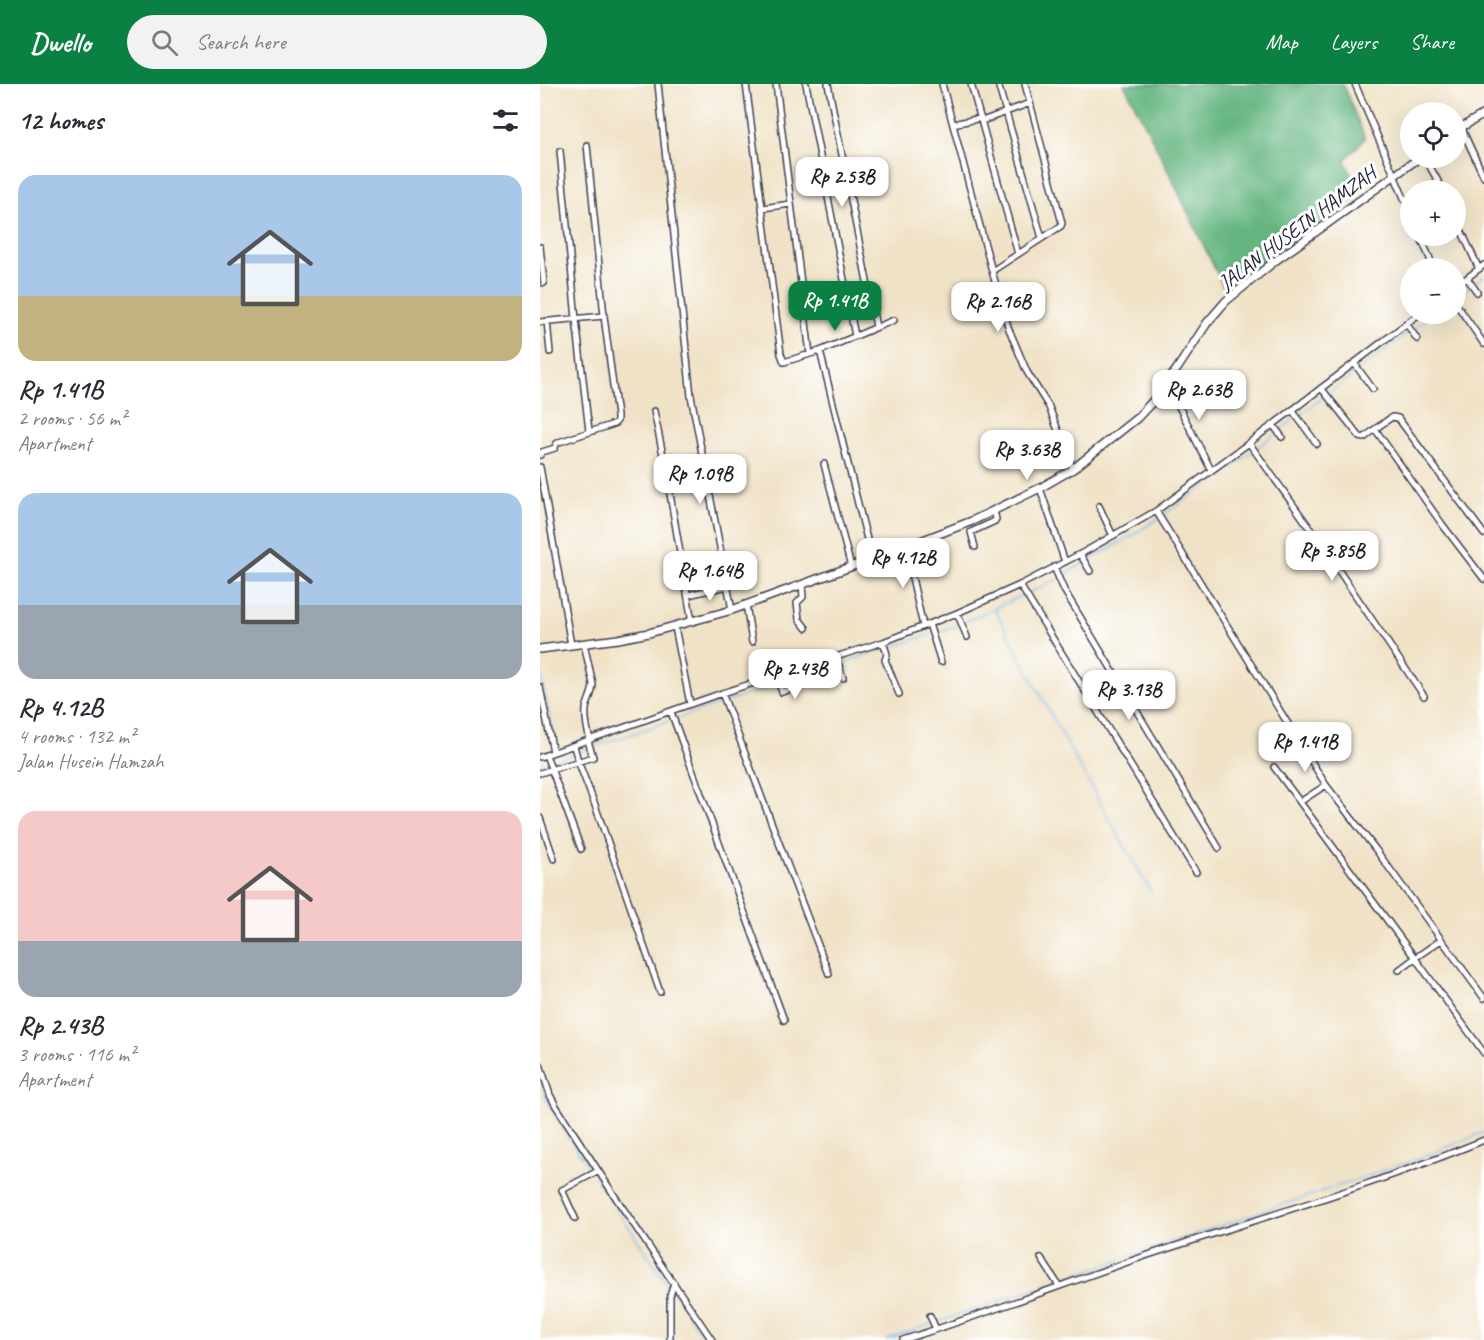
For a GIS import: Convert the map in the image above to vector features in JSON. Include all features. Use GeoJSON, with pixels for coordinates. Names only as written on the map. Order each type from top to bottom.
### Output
{"type":"FeatureCollection","features":[{"type":"Feature","properties":{"kind":"street"},"geometry":{"type":"LineString","coordinates":[[658,84],[691,396],[732,610]]}},
{"type":"Feature","properties":{"kind":"street"},"geometry":{"type":"LineString","coordinates":[[746,84],[781,354],[784,362],[820,351],[894,320]]}},
{"type":"Feature","properties":{"kind":"street"},"geometry":{"type":"LineString","coordinates":[[776,84],[810,354]]}},
{"type":"Feature","properties":{"kind":"street"},"geometry":{"type":"LineString","coordinates":[[806,84],[855,336]]}},
{"type":"Feature","properties":{"kind":"street"},"geometry":{"type":"LineString","coordinates":[[828,84],[876,327]]}},
{"type":"Feature","properties":{"kind":"street"},"geometry":{"type":"LineString","coordinates":[[942,84],[1008,327],[1027,372],[1049,407],[1073,468]]}},
{"type":"Feature","properties":{"kind":"street"},"geometry":{"type":"LineString","coordinates":[[971,84],[1018,254]]}},
{"type":"Feature","properties":{"kind":"street"},"geometry":{"type":"LineString","coordinates":[[998,84],[1042,238]]}},
{"type":"Feature","properties":{"kind":"street"},"geometry":{"type":"LineString","coordinates":[[992,271],[1061,226],[1062,223],[1025,84]]}},
{"type":"Feature","properties":{"kind":"street"},"geometry":{"type":"LineString","coordinates":[[1355,84],[1400,188]]}},
{"type":"Feature","properties":{"kind":"street"},"geometry":{"type":"LineString","coordinates":[[953,124],[981,119],[1030,103]]}},
{"type":"Feature","properties":{"kind":"street"},"geometry":{"type":"LineString","coordinates":[[1466,124],[1484,114]]}},
{"type":"Feature","properties":{"kind":"street"},"geometry":{"type":"LineString","coordinates":[[1466,144],[1484,177]]}},
{"type":"Feature","properties":{"kind":"street"},"geometry":{"type":"LineString","coordinates":[[540,455],[542,452],[555,448],[559,442],[617,421],[587,145]]}},
{"type":"Feature","properties":{"kind":"street"},"geometry":{"type":"LineString","coordinates":[[560,152],[576,319],[590,431]]}},
{"type":"Feature","properties":{"kind":"street","name":"JALAN HUSEIN HAMZAH"},"geometry":{"type":"LineString","coordinates":[[540,649],[649,633],[732,610],[904,547],[993,511],[1040,488],[1073,468],[1137,418],[1167,383],[1207,322],[1226,301],[1275,261],[1406,168]]}},
{"type":"Feature","properties":{"kind":"street"},"geometry":{"type":"LineString","coordinates":[[827,193],[848,187]]}},
{"type":"Feature","properties":{"kind":"street"},"geometry":{"type":"LineString","coordinates":[[763,208],[790,204]]}},
{"type":"Feature","properties":{"kind":"street"},"geometry":{"type":"LineString","coordinates":[[1466,238],[1481,267],[1468,280],[1476,291]]}},
{"type":"Feature","properties":{"kind":"street"},"geometry":{"type":"LineString","coordinates":[[540,247],[544,283]]}},
{"type":"Feature","properties":{"kind":"street"},"geometry":{"type":"LineString","coordinates":[[540,322],[604,316]]}},
{"type":"Feature","properties":{"kind":"street"},"geometry":{"type":"LineString","coordinates":[[1466,318],[1484,344]]}},
{"type":"Feature","properties":{"kind":"street"},"geometry":{"type":"LineString","coordinates":[[548,321],[550,352]]}},
{"type":"Feature","properties":{"kind":"street"},"geometry":{"type":"LineString","coordinates":[[581,849],[544,756],[642,720],[672,713],[690,704],[722,696],[884,644],[1021,586],[1156,511],[1274,427],[1407,324],[1416,337]]}},
{"type":"Feature","properties":{"kind":"street"},"geometry":{"type":"LineString","coordinates":[[820,351],[872,559]]}},
{"type":"Feature","properties":{"kind":"street"},"geometry":{"type":"LineString","coordinates":[[1355,364],[1373,389]]}},
{"type":"Feature","properties":{"kind":"street"},"geometry":{"type":"LineString","coordinates":[[1167,383],[1211,470]]}},
{"type":"Feature","properties":{"kind":"street"},"geometry":{"type":"LineString","coordinates":[[1322,390],[1361,438],[1392,417],[1398,418],[1484,534]]}},
{"type":"Feature","properties":{"kind":"street"},"geometry":{"type":"LineString","coordinates":[[654,411],[692,622]]}},
{"type":"Feature","properties":{"kind":"street"},"geometry":{"type":"LineString","coordinates":[[1293,412],[1317,444]]}},
{"type":"Feature","properties":{"kind":"street"},"geometry":{"type":"LineString","coordinates":[[1274,427],[1282,437]]}},
{"type":"Feature","properties":{"kind":"street"},"geometry":{"type":"LineString","coordinates":[[1375,429],[1484,579]]}},
{"type":"Feature","properties":{"kind":"street"},"geometry":{"type":"LineString","coordinates":[[1249,444],[1307,524],[1424,696]]}},
{"type":"Feature","properties":{"kind":"street"},"geometry":{"type":"LineString","coordinates":[[665,465],[702,458]]}},
{"type":"Feature","properties":{"kind":"street"},"geometry":{"type":"LineString","coordinates":[[824,464],[851,567]]}},
{"type":"Feature","properties":{"kind":"street"},"geometry":{"type":"LineString","coordinates":[[540,467],[571,645]]}},
{"type":"Feature","properties":{"kind":"street"},"geometry":{"type":"LineString","coordinates":[[1040,488],[1065,562]]}},
{"type":"Feature","properties":{"kind":"street"},"geometry":{"type":"LineString","coordinates":[[1099,506],[1113,536]]}},
{"type":"Feature","properties":{"kind":"street"},"geometry":{"type":"LineString","coordinates":[[975,547],[971,532],[995,521],[993,511]]}},
{"type":"Feature","properties":{"kind":"street"},"geometry":{"type":"LineString","coordinates":[[1156,511],[1326,784],[1484,998]]}},
{"type":"Feature","properties":{"kind":"street"},"geometry":{"type":"LineString","coordinates":[[904,547],[927,625],[941,662]]}},
{"type":"Feature","properties":{"kind":"street"},"geometry":{"type":"LineString","coordinates":[[1080,554],[1090,571]]}},
{"type":"Feature","properties":{"kind":"street"},"geometry":{"type":"LineString","coordinates":[[1054,568],[1060,582],[1219,848]]}},
{"type":"Feature","properties":{"kind":"street"},"geometry":{"type":"LineString","coordinates":[[802,584],[803,597],[797,603],[799,619],[806,628]]}},
{"type":"Feature","properties":{"kind":"street"},"geometry":{"type":"LineString","coordinates":[[688,595],[727,586]]}},
{"type":"Feature","properties":{"kind":"street"},"geometry":{"type":"LineString","coordinates":[[1021,586],[1197,872]]}},
{"type":"Feature","properties":{"kind":"street"},"geometry":{"type":"LineString","coordinates":[[746,604],[752,642]]}},
{"type":"Feature","properties":{"kind":"street"},"geometry":{"type":"LineString","coordinates":[[958,614],[967,637]]}},
{"type":"Feature","properties":{"kind":"street"},"geometry":{"type":"LineString","coordinates":[[675,627],[690,704]]}},
{"type":"Feature","properties":{"kind":"street"},"geometry":{"type":"LineString","coordinates":[[540,773],[594,757],[586,717],[586,707],[593,684],[584,644]]}},
{"type":"Feature","properties":{"kind":"street"},"geometry":{"type":"LineString","coordinates":[[884,644],[887,654],[885,660],[899,694]]}},
{"type":"Feature","properties":{"kind":"street"},"geometry":{"type":"LineString","coordinates":[[837,659],[843,678]]}},
{"type":"Feature","properties":{"kind":"street"},"geometry":{"type":"LineString","coordinates":[[777,677],[782,692],[820,679]]}},
{"type":"Feature","properties":{"kind":"street"},"geometry":{"type":"LineString","coordinates":[[540,687],[555,752]]}},
{"type":"Feature","properties":{"kind":"street"},"geometry":{"type":"LineString","coordinates":[[722,696],[829,975]]}},
{"type":"Feature","properties":{"kind":"street"},"geometry":{"type":"LineString","coordinates":[[672,713],[784,1020]]}},
{"type":"Feature","properties":{"kind":"street"},"geometry":{"type":"LineString","coordinates":[[574,746],[660,992]]}},
{"type":"Feature","properties":{"kind":"street"},"geometry":{"type":"LineString","coordinates":[[1274,767],[1484,1053]]}},
{"type":"Feature","properties":{"kind":"street"},"geometry":{"type":"LineString","coordinates":[[1300,802],[1326,784]]}},
{"type":"Feature","properties":{"kind":"street"},"geometry":{"type":"LineString","coordinates":[[540,818],[554,859]]}},
{"type":"Feature","properties":{"kind":"street"},"geometry":{"type":"LineString","coordinates":[[1398,970],[1440,940]]}},
{"type":"Feature","properties":{"kind":"street"},"geometry":{"type":"LineString","coordinates":[[540,1064],[550,1095],[595,1173],[712,1340]]}},
{"type":"Feature","properties":{"kind":"street"},"geometry":{"type":"LineString","coordinates":[[903,1340],[1056,1282],[1364,1184],[1484,1140]]}},
{"type":"Feature","properties":{"kind":"street"},"geometry":{"type":"LineString","coordinates":[[575,1218],[561,1190],[595,1173]]}},
{"type":"Feature","properties":{"kind":"street"},"geometry":{"type":"LineString","coordinates":[[1041,1258],[1056,1282]]}},
{"type":"Feature","properties":{"kind":"street"},"geometry":{"type":"LineString","coordinates":[[670,1340],[670,1296],[674,1283]]}},
{"type":"Feature","properties":{"kind":"street"},"geometry":{"type":"LineString","coordinates":[[931,1318],[936,1328]]}},
{"type":"Feature","properties":{"kind":"green space"},"geometry":{"type":"Polygon","coordinates":[[[1124,84],[1343,84],[1365,138],[1345,160],[1359,192],[1226,292],[1124,84]]]}},
{"type":"Feature","properties":{"kind":"waterway"},"geometry":{"type":"LineString","coordinates":[[1466,290],[1484,276]]}},
{"type":"Feature","properties":{"kind":"waterway"},"geometry":{"type":"LineString","coordinates":[[1413,329],[1420,324]]}},
{"type":"Feature","properties":{"kind":"waterway"},"geometry":{"type":"LineString","coordinates":[[1360,369],[1409,332]]}},
{"type":"Feature","properties":{"kind":"waterway"},"geometry":{"type":"LineString","coordinates":[[1298,416],[1357,372]]}},
{"type":"Feature","properties":{"kind":"waterway"},"geometry":{"type":"LineString","coordinates":[[1279,431],[1294,419]]}},
{"type":"Feature","properties":{"kind":"waterway"},"geometry":{"type":"LineString","coordinates":[[1255,449],[1275,434]]}},
{"type":"Feature","properties":{"kind":"waterway"},"geometry":{"type":"LineString","coordinates":[[1163,515],[1252,452]]}},
{"type":"Feature","properties":{"kind":"waterway"},"geometry":{"type":"LineString","coordinates":[[1060,577],[1159,518]]}},
{"type":"Feature","properties":{"kind":"waterway"},"geometry":{"type":"LineString","coordinates":[[1028,593],[1056,580]]}},
{"type":"Feature","properties":{"kind":"waterway"},"geometry":{"type":"LineString","coordinates":[[934,633],[953,627],[1023,595]]}},
{"type":"Feature","properties":{"kind":"waterway"},"geometry":{"type":"LineString","coordinates":[[995,609],[1151,892]]}},
{"type":"Feature","properties":{"kind":"waterway"},"geometry":{"type":"LineString","coordinates":[[888,648],[929,635]]}},
{"type":"Feature","properties":{"kind":"waterway"},"geometry":{"type":"LineString","coordinates":[[840,664],[884,649]]}},
{"type":"Feature","properties":{"kind":"waterway"},"geometry":{"type":"LineString","coordinates":[[593,747],[835,665]]}},
{"type":"Feature","properties":{"kind":"waterway"},"geometry":{"type":"LineString","coordinates":[[540,671],[557,749]]}},
{"type":"Feature","properties":{"kind":"waterway"},"geometry":{"type":"LineString","coordinates":[[578,752],[588,749]]}},
{"type":"Feature","properties":{"kind":"waterway"},"geometry":{"type":"LineString","coordinates":[[550,762],[574,754]]}},
{"type":"Feature","properties":{"kind":"waterway"},"geometry":{"type":"LineString","coordinates":[[540,765],[545,763]]}},
{"type":"Feature","properties":{"kind":"waterway"},"geometry":{"type":"LineString","coordinates":[[540,1081],[556,1117],[592,1171]]}},
{"type":"Feature","properties":{"kind":"waterway"},"geometry":{"type":"LineString","coordinates":[[1057,1281],[1424,1157],[1484,1132]]}},
{"type":"Feature","properties":{"kind":"waterway"},"geometry":{"type":"LineString","coordinates":[[594,1175],[670,1288]]}},
{"type":"Feature","properties":{"kind":"waterway"},"geometry":{"type":"LineString","coordinates":[[935,1323],[1053,1282]]}},
{"type":"Feature","properties":{"kind":"waterway"},"geometry":{"type":"LineString","coordinates":[[673,1292],[706,1340]]}},
{"type":"Feature","properties":{"kind":"waterway"},"geometry":{"type":"LineString","coordinates":[[886,1340],[931,1324]]}}]}
